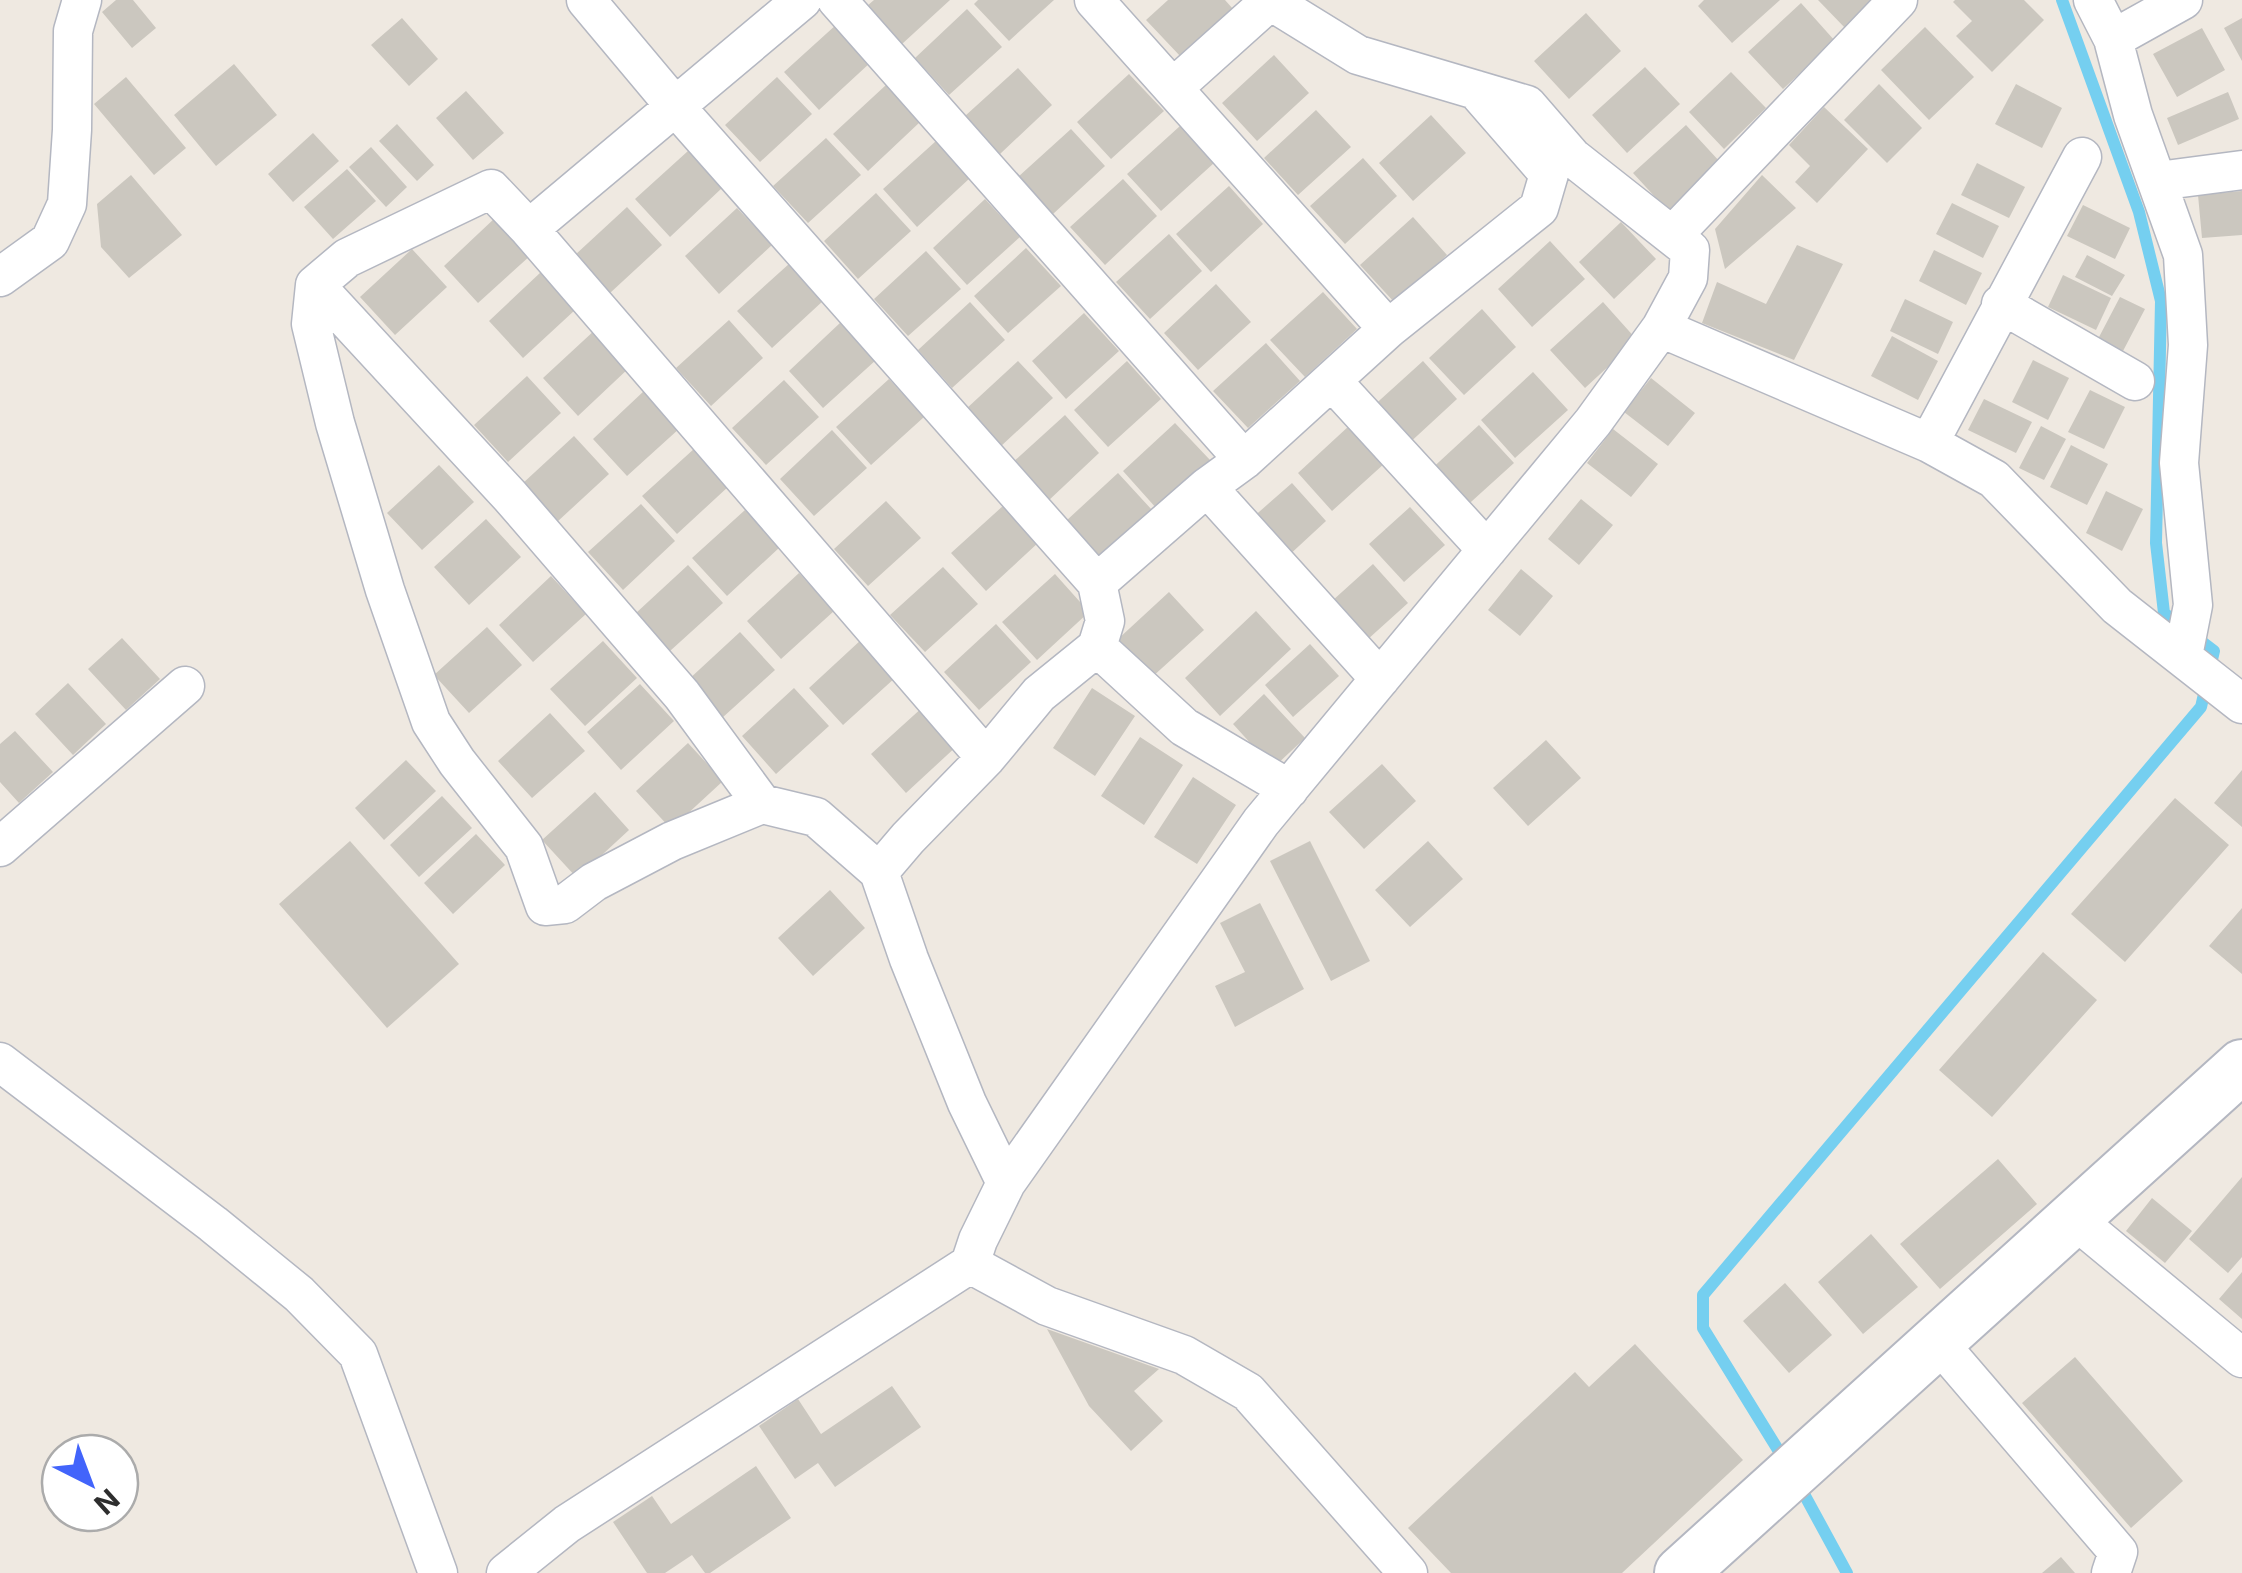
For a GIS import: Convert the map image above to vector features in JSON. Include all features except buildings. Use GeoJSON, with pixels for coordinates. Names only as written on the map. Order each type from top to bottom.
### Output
{"type":"FeatureCollection","features":[{"type":"Feature","properties":{"kind":"street"},"geometry":{"type":"LineString","coordinates":[[0,277],[50,241],[67,204],[73,31],[82,0]]}},
{"type":"Feature","properties":{"kind":"street"},"geometry":{"type":"LineString","coordinates":[[586,0],[1096,584],[1105,621],[1097,646],[1038,694],[986,758],[879,872]]}},
{"type":"Feature","properties":{"kind":"street"},"geometry":{"type":"LineString","coordinates":[[528,228],[802,0]]}},
{"type":"Feature","properties":{"kind":"street"},"geometry":{"type":"LineString","coordinates":[[837,0],[1244,460]]}},
{"type":"Feature","properties":{"kind":"street"},"geometry":{"type":"LineString","coordinates":[[1094,0],[1388,329]]}},
{"type":"Feature","properties":{"kind":"street"},"geometry":{"type":"LineString","coordinates":[[506,1573],[568,1524],[970,1264],[1006,1183],[1261,822],[1593,422],[1661,328],[1688,278],[1690,250],[1572,157],[1527,104],[1358,54],[1269,0],[1173,88]]}},
{"type":"Feature","properties":{"kind":"street"},"geometry":{"type":"LineString","coordinates":[[1673,235],[1898,0]]}},
{"type":"Feature","properties":{"kind":"street"},"geometry":{"type":"LineString","coordinates":[[2093,0],[2113,39],[2133,115],[2183,254],[2188,345],[2179,464],[2194,605],[2183,656]]}},
{"type":"Feature","properties":{"kind":"street"},"geometry":{"type":"LineString","coordinates":[[2113,39],[2184,0]]}},
{"type":"Feature","properties":{"kind":"street"},"geometry":{"type":"LineString","coordinates":[[1096,584],[1207,487],[1244,460],[1388,329],[1540,208],[1550,174],[1474,88]]}},
{"type":"Feature","properties":{"kind":"street"},"geometry":{"type":"LineString","coordinates":[[1930,442],[2082,157]]}},
{"type":"Feature","properties":{"kind":"street"},"geometry":{"type":"LineString","coordinates":[[2158,181],[2242,170]]}},
{"type":"Feature","properties":{"kind":"street"},"geometry":{"type":"LineString","coordinates":[[986,758],[528,228],[490,189],[346,258],[315,286],[311,324],[334,422],[385,590],[431,722],[457,762],[524,847],[545,906],[565,904],[594,882],[672,841],[762,804],[816,817],[879,872],[967,1103],[1006,1183]]}},
{"type":"Feature","properties":{"kind":"street"},"geometry":{"type":"LineString","coordinates":[[315,286],[510,496],[682,694],[762,804]]}},
{"type":"Feature","properties":{"kind":"street"},"geometry":{"type":"LineString","coordinates":[[2001,304],[2135,382]]}},
{"type":"Feature","properties":{"kind":"street"},"geometry":{"type":"LineString","coordinates":[[1661,328],[1930,442],[1994,479],[2117,606],[2242,704]]}},
{"type":"Feature","properties":{"kind":"street"},"geometry":{"type":"LineString","coordinates":[[1332,381],[1487,550]]}},
{"type":"Feature","properties":{"kind":"street"},"geometry":{"type":"LineString","coordinates":[[1207,487],[1380,679]]}},
{"type":"Feature","properties":{"kind":"street"},"geometry":{"type":"LineString","coordinates":[[1097,646],[1184,727],[1289,789]]}},
{"type":"Feature","properties":{"kind":"street"},"geometry":{"type":"LineString","coordinates":[[0,848],[185,686]]}},
{"type":"Feature","properties":{"kind":"street"},"geometry":{"type":"LineString","coordinates":[[0,1062],[270,1270],[358,1354],[438,1573]]}},
{"type":"Feature","properties":{"kind":"street"},"geometry":{"type":"LineString","coordinates":[[1680,1573],[2073,1218],[2233,1088]]}},
{"type":"Feature","properties":{"kind":"street"},"geometry":{"type":"LineString","coordinates":[[2073,1218],[2242,1358]]}},
{"type":"Feature","properties":{"kind":"street"},"geometry":{"type":"LineString","coordinates":[[970,1264],[1047,1306],[1184,1356],[1248,1392],[1408,1573]]}},
{"type":"Feature","properties":{"kind":"street"},"geometry":{"type":"LineString","coordinates":[[1937,1340],[2118,1552],[2111,1573]]}},
{"type":"Feature","properties":{"kind":"waterway"},"geometry":{"type":"LineString","coordinates":[[1785,1461],[1703,1328],[1703,1295],[2201,707],[2214,651],[2164,613],[2156,543],[2161,301],[2139,212],[2062,0]]}},
{"type":"Feature","properties":{"kind":"waterway"},"geometry":{"type":"LineString","coordinates":[[1798,1483],[1847,1573]]}}]}
